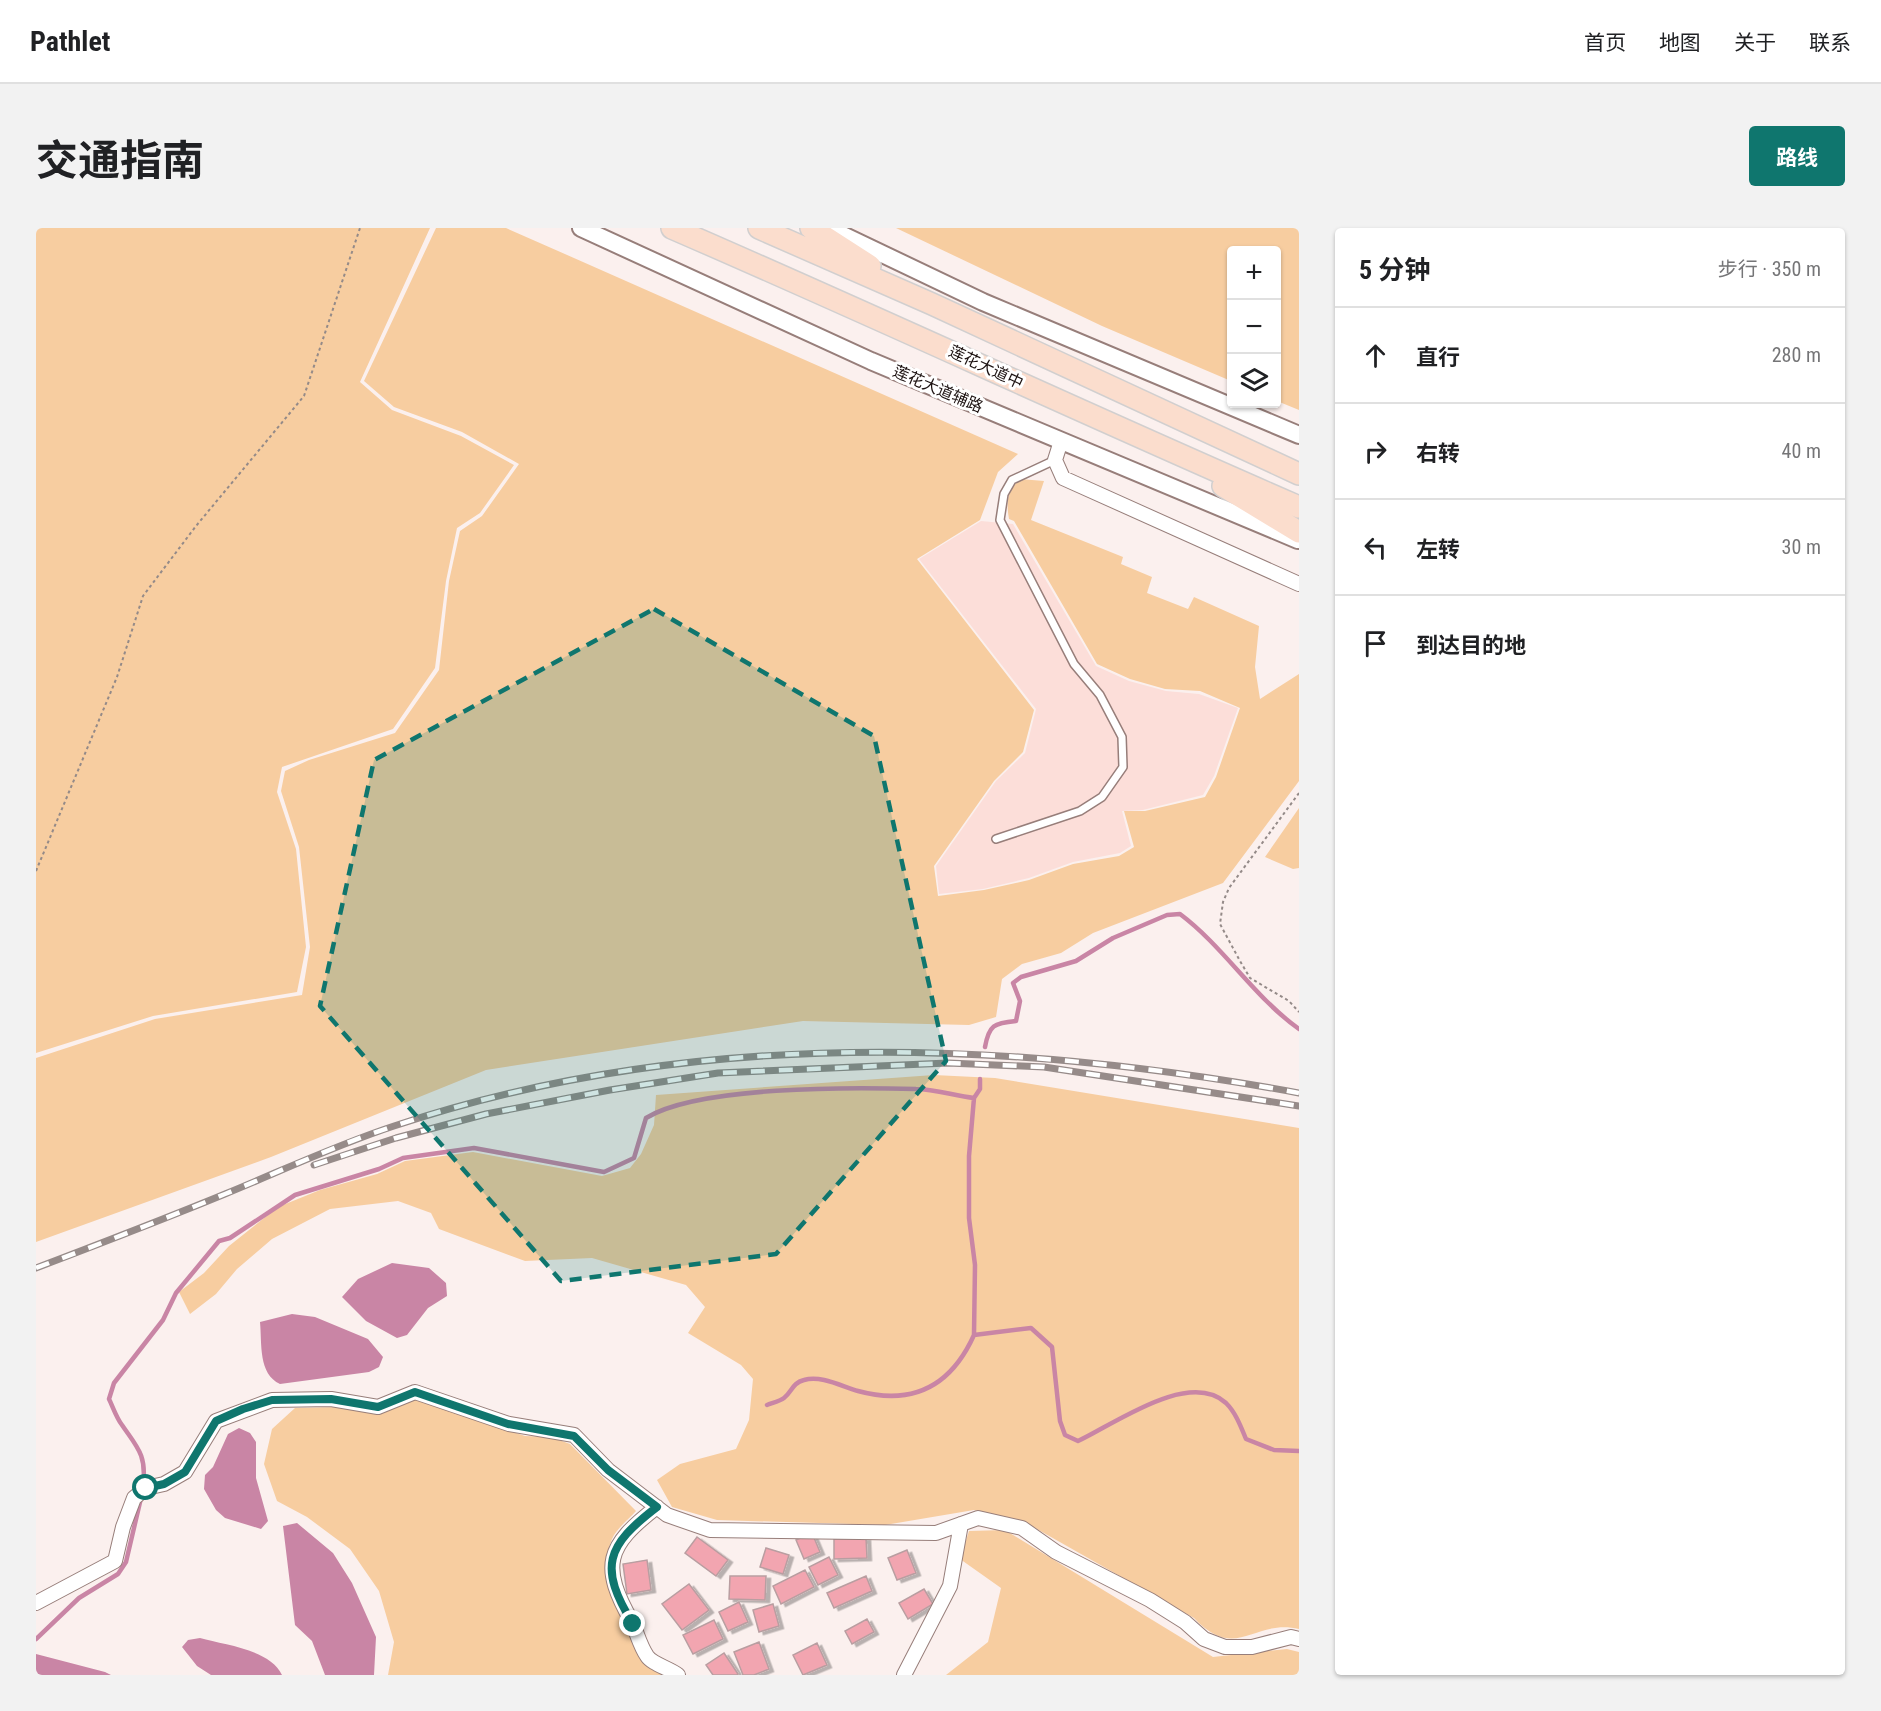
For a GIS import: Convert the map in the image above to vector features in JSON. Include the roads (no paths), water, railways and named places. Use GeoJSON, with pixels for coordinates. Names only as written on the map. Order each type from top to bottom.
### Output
{"type":"FeatureCollection","features":[{"type":"Feature","properties":{"kind":"main road","name":"莲花大道中"},"geometry":{"type":"LineString","coordinates":[[672,228],[905,329],[1151,443],[1299,507]]}},
{"type":"Feature","properties":{"kind":"main road","name":"莲花大道中"},"geometry":{"type":"LineString","coordinates":[[759,228],[932,304],[1299,474]]}},
{"type":"Feature","properties":{"kind":"main road"},"geometry":{"type":"LineString","coordinates":[[811,228],[932,304]]}},
{"type":"Feature","properties":{"kind":"main road"},"geometry":{"type":"LineString","coordinates":[[1151,443],[1299,532]]}},
{"type":"Feature","properties":{"kind":"street","name":"莲花大道辅路"},"geometry":{"type":"LineString","coordinates":[[581,228],[871,361],[1299,541]]}},
{"type":"Feature","properties":{"kind":"street"},"geometry":{"type":"LineString","coordinates":[[828,228],[983,302],[1299,435]]}},
{"type":"Feature","properties":{"kind":"street"},"geometry":{"type":"LineString","coordinates":[[1061,441],[1055,460],[1063,478],[1299,584]]}},
{"type":"Feature","properties":{"kind":"street"},"geometry":{"type":"LineString","coordinates":[[36,1603],[115,1561],[123,1527],[134,1498],[146,1488],[164,1484],[185,1472],[216,1421],[272,1400],[331,1399],[378,1407],[415,1392],[508,1424],[574,1436],[608,1470],[667,1515],[710,1530],[936,1533],[978,1518],[1022,1528],[1056,1552],[1150,1600],[1185,1622],[1204,1639],[1224,1647],[1252,1647],[1291,1637],[1299,1639]]}},
{"type":"Feature","properties":{"kind":"street"},"geometry":{"type":"LineString","coordinates":[[657,1507],[618,1542],[611,1569],[619,1601],[633,1624],[647,1658],[678,1675]]}},
{"type":"Feature","properties":{"kind":"street"},"geometry":{"type":"LineString","coordinates":[[904,1675],[950,1586],[961,1524]]}},
{"type":"Feature","properties":{"kind":"lane"},"geometry":{"type":"LineString","coordinates":[[996,839],[1080,811],[1102,797],[1123,767],[1122,737],[1100,694],[1074,664],[1000,520],[1004,494],[1012,480],[1055,460]]}},
{"type":"Feature","properties":{"kind":"waterway"},"geometry":{"type":"LineString","coordinates":[[985,1047],[988,1034],[994,1026],[1016,1021],[1020,1001],[1013,983],[1021,977],[1076,961],[1113,938],[1167,915],[1180,914],[1211,941],[1268,1002],[1299,1029]]}},
{"type":"Feature","properties":{"kind":"waterway"},"geometry":{"type":"LineString","coordinates":[[143,1485],[144,1466],[140,1452],[118,1419],[109,1399],[114,1383],[163,1320],[176,1293],[219,1241],[230,1238],[295,1195],[379,1169],[403,1158],[474,1148],[604,1172],[634,1158],[646,1118],[670,1107],[737,1094],[816,1089],[923,1089],[974,1098],[980,1089],[980,1079]]}},
{"type":"Feature","properties":{"kind":"waterway"},"geometry":{"type":"LineString","coordinates":[[974,1098],[969,1156],[969,1218],[975,1265],[974,1335]]}},
{"type":"Feature","properties":{"kind":"waterway"},"geometry":{"type":"LineString","coordinates":[[767,1405],[784,1398],[797,1383],[811,1379],[824,1380],[878,1395],[896,1396],[913,1393],[928,1388],[942,1379],[965,1353],[974,1335],[1031,1328],[1052,1347],[1060,1421],[1065,1435],[1078,1441],[1151,1403],[1192,1392],[1210,1394],[1226,1403],[1246,1439],[1274,1450],[1299,1451]]}},
{"type":"Feature","properties":{"kind":"waterway"},"geometry":{"type":"LineString","coordinates":[[36,1639],[79,1598],[118,1574],[126,1562],[141,1498]]}},
{"type":"Feature","properties":{"kind":"railway"},"geometry":{"type":"LineString","coordinates":[[36,1268],[201,1204],[372,1133],[504,1094],[616,1072],[730,1058],[844,1052],[958,1054],[1073,1061],[1186,1075],[1299,1093]]}},
{"type":"Feature","properties":{"kind":"railway"},"geometry":{"type":"LineString","coordinates":[[314,1165],[396,1138],[486,1114],[610,1090],[718,1073],[948,1063],[1044,1067],[1299,1106]]}}]}
